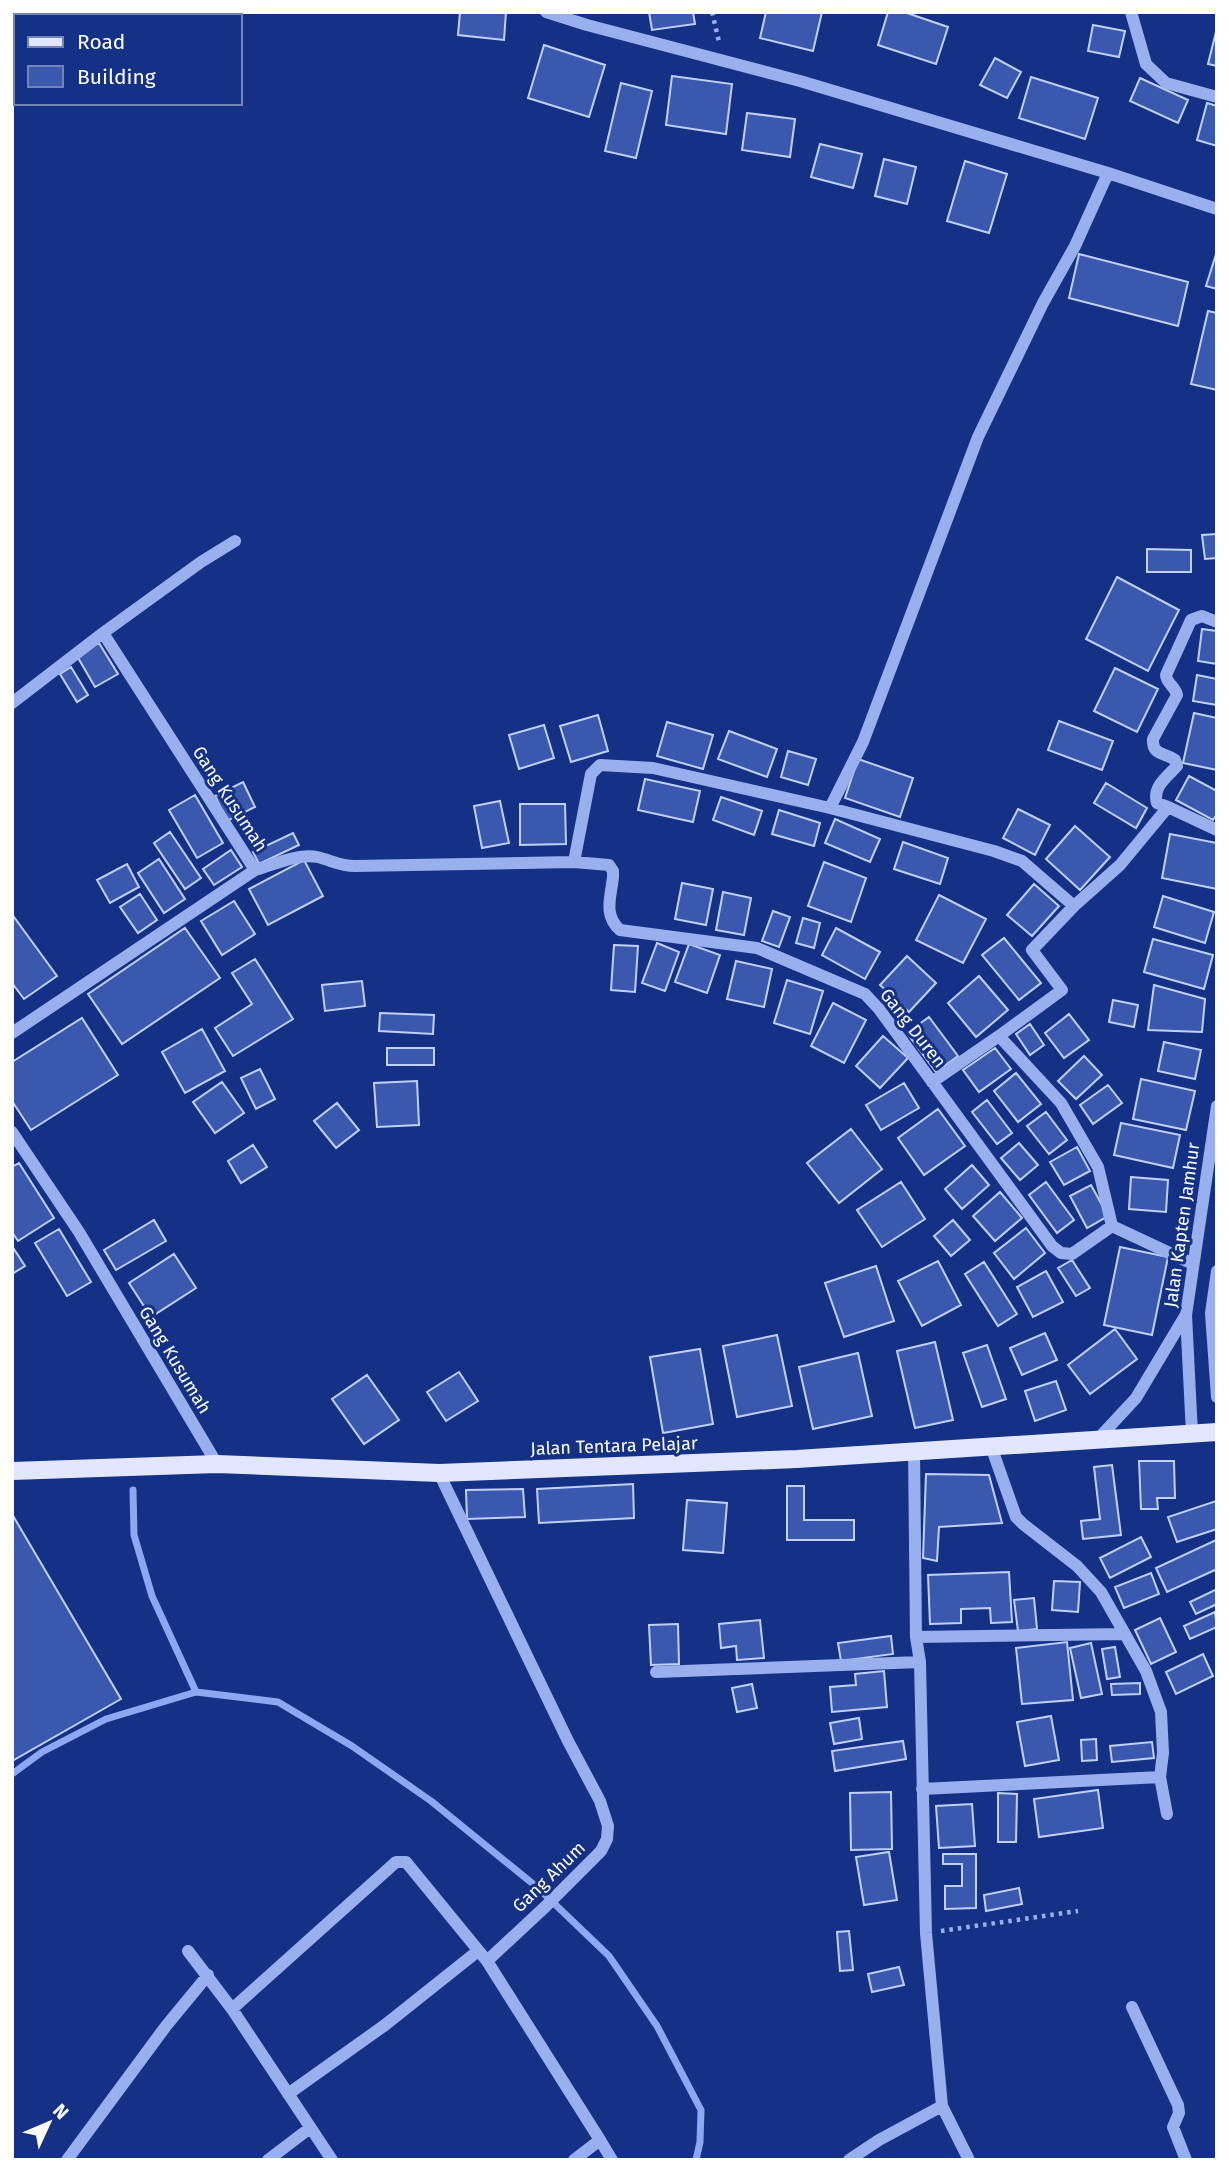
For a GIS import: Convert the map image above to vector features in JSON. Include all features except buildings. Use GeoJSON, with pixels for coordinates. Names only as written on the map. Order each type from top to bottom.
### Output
{"type":"FeatureCollection","features":[{"type":"Feature","properties":{"kind":"main road","name":"Jalan Tentara Pelajar"},"geometry":{"type":"LineString","coordinates":[[12,1471],[217,1464],[439,1474],[797,1460],[914,1450],[992,1449],[1217,1433]]}},
{"type":"Feature","properties":{"kind":"street"},"geometry":{"type":"LineString","coordinates":[[546,12],[800,81],[1217,208]]}},
{"type":"Feature","properties":{"kind":"street"},"geometry":{"type":"LineString","coordinates":[[1131,12],[1146,64],[1166,83],[1217,97]]}},
{"type":"Feature","properties":{"kind":"street"},"geometry":{"type":"LineString","coordinates":[[831,808],[863,742],[978,437],[1043,303],[1075,246],[1108,173]]}},
{"type":"Feature","properties":{"kind":"street"},"geometry":{"type":"LineString","coordinates":[[12,704],[103,633],[201,562],[235,541]]}},
{"type":"Feature","properties":{"kind":"street"},"geometry":{"type":"LineString","coordinates":[[1217,622],[1202,616],[1191,620],[1166,675],[1177,695],[1153,739],[1153,747],[1157,753],[1175,760],[1177,766],[1156,790],[1157,803],[1217,830]]}},
{"type":"Feature","properties":{"kind":"street","name":"Gang Kusumah"},"geometry":{"type":"LineString","coordinates":[[12,1033],[255,870],[103,633]]}},
{"type":"Feature","properties":{"kind":"street"},"geometry":{"type":"LineString","coordinates":[[255,870],[306,856],[339,866],[573,862],[591,774],[600,765],[653,768],[831,808],[994,851],[1022,861],[1074,906]]}},
{"type":"Feature","properties":{"kind":"street"},"geometry":{"type":"LineString","coordinates":[[932,1082],[1062,990],[1032,950],[1074,906],[1120,866],[1168,807]]}},
{"type":"Feature","properties":{"kind":"street","name":"Gang Duren"},"geometry":{"type":"LineString","coordinates":[[573,862],[609,865],[613,871],[608,916],[611,923],[620,930],[757,948],[865,995],[879,1009],[1052,1246],[1060,1253],[1072,1254],[1112,1226]]}},
{"type":"Feature","properties":{"kind":"street"},"geometry":{"type":"LineString","coordinates":[[999,1036],[1060,1103],[1098,1167],[1112,1226],[1193,1264]]}},
{"type":"Feature","properties":{"kind":"street","name":"Jalan Kapten Jamhur"},"geometry":{"type":"LineString","coordinates":[[1192,1434],[1186,1315],[1217,1106]]}},
{"type":"Feature","properties":{"kind":"street","name":"Gang Kusumah"},"geometry":{"type":"LineString","coordinates":[[12,1132],[79,1232],[217,1464]]}},
{"type":"Feature","properties":{"kind":"street"},"geometry":{"type":"LineString","coordinates":[[1217,1270],[1211,1313],[1217,1397]]}},
{"type":"Feature","properties":{"kind":"street"},"geometry":{"type":"LineString","coordinates":[[1211,1313],[1217,1344]]}},
{"type":"Feature","properties":{"kind":"street"},"geometry":{"type":"LineString","coordinates":[[1097,1440],[1136,1398],[1186,1315]]}},
{"type":"Feature","properties":{"kind":"street"},"geometry":{"type":"LineString","coordinates":[[992,1449],[1016,1517],[1077,1566],[1101,1592],[1146,1671],[1161,1712],[1163,1753],[1160,1777],[1167,1814]]}},
{"type":"Feature","properties":{"kind":"street"},"geometry":{"type":"LineString","coordinates":[[914,1450],[916,1637],[920,1662],[926,1933],[942,2106],[969,2160]]}},
{"type":"Feature","properties":{"kind":"street","name":"Gang Ahum"},"geometry":{"type":"LineString","coordinates":[[288,2094],[482,1956],[546,1906],[601,1851],[607,1839],[608,1826],[600,1801],[568,1741],[439,1474]]}},
{"type":"Feature","properties":{"kind":"street"},"geometry":{"type":"LineString","coordinates":[[916,1637],[1125,1634]]}},
{"type":"Feature","properties":{"kind":"street"},"geometry":{"type":"LineString","coordinates":[[656,1672],[920,1662]]}},
{"type":"Feature","properties":{"kind":"street"},"geometry":{"type":"LineString","coordinates":[[922,1789],[1160,1777]]}},
{"type":"Feature","properties":{"kind":"street"},"geometry":{"type":"LineString","coordinates":[[232,2009],[396,1862],[406,1862],[482,1956],[612,2160]]}},
{"type":"Feature","properties":{"kind":"street"},"geometry":{"type":"LineString","coordinates":[[188,1951],[232,2009],[332,2160]]}},
{"type":"Feature","properties":{"kind":"street"},"geometry":{"type":"LineString","coordinates":[[67,2160],[166,2026],[208,1975]]}},
{"type":"Feature","properties":{"kind":"street"},"geometry":{"type":"LineString","coordinates":[[1132,2007],[1178,2105],[1179,2113],[1173,2127],[1186,2160]]}},
{"type":"Feature","properties":{"kind":"street"},"geometry":{"type":"LineString","coordinates":[[848,2159],[942,2106]]}},
{"type":"Feature","properties":{"kind":"street"},"geometry":{"type":"LineString","coordinates":[[268,2160],[310,2128]]}},
{"type":"Feature","properties":{"kind":"street"},"geometry":{"type":"LineString","coordinates":[[574,2160],[600,2140]]}},
{"type":"Feature","properties":{"kind":"path"},"geometry":{"type":"LineString","coordinates":[[712,12],[724,61]]}},
{"type":"Feature","properties":{"kind":"path"},"geometry":{"type":"LineString","coordinates":[[926,1933],[1078,1911]]}},
{"type":"Feature","properties":{"kind":"waterway"},"geometry":{"type":"LineString","coordinates":[[133,1490],[134,1535],[152,1596],[196,1692]]}},
{"type":"Feature","properties":{"kind":"waterway"},"geometry":{"type":"LineString","coordinates":[[12,1774],[42,1752],[106,1719],[196,1692],[278,1702],[352,1746],[431,1801],[538,1888],[609,1956],[657,2026],[701,2110],[700,2142],[696,2160]]}}]}
